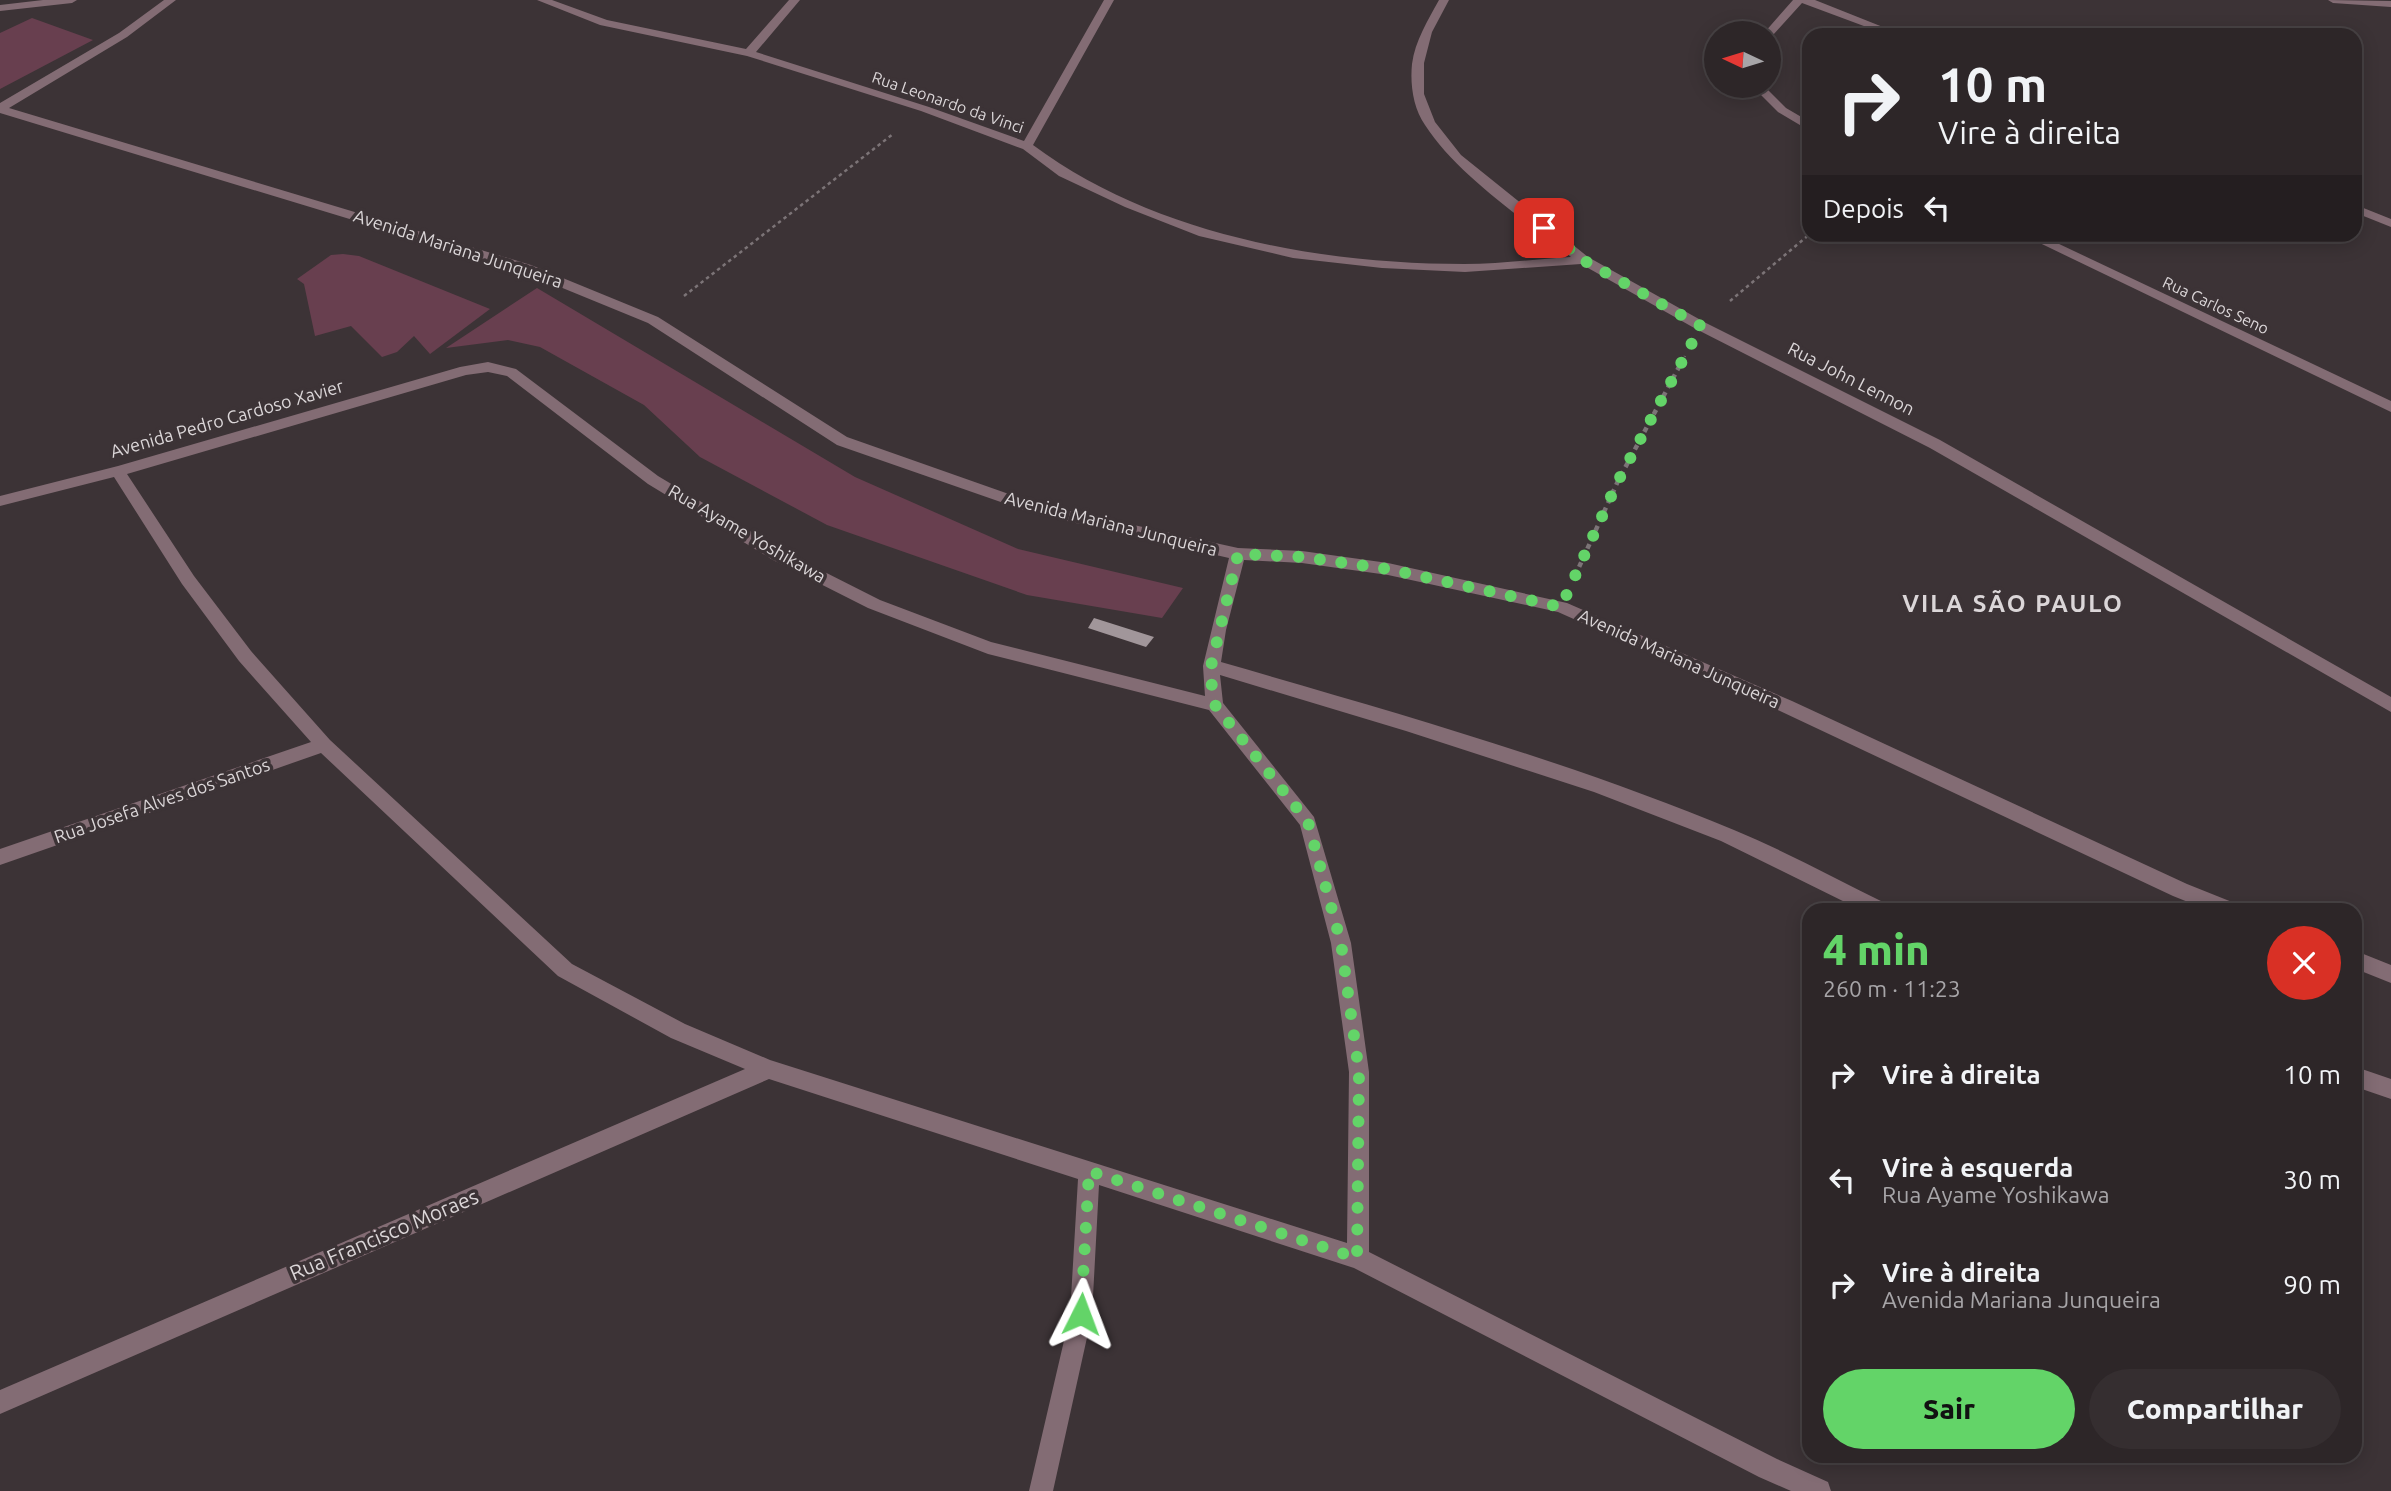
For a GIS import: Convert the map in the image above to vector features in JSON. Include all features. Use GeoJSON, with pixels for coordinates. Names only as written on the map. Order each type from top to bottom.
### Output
{"type":"FeatureCollection","features":[{"type":"Feature","properties":{"kind":"street"},"geometry":{"type":"LineString","coordinates":[[0,8],[72,0]]}},
{"type":"Feature","properties":{"kind":"street","name":"Avenida Mariana Junqueira"},"geometry":{"type":"LineString","coordinates":[[0,108],[123,35],[172,0]]}},
{"type":"Feature","properties":{"kind":"street","name":"Rua Leonardo da Vinci"},"geometry":{"type":"LineString","coordinates":[[542,0],[604,23],[749,53],[925,109],[1027,146],[1063,173],[1129,204],[1204,233],[1293,254],[1382,264],[1465,268],[1583,260]]}},
{"type":"Feature","properties":{"kind":"street"},"geometry":{"type":"LineString","coordinates":[[749,53],[795,0]]}},
{"type":"Feature","properties":{"kind":"street"},"geometry":{"type":"LineString","coordinates":[[1027,146],[1110,0]]}},
{"type":"Feature","properties":{"kind":"street","name":"Rua John Lennon"},"geometry":{"type":"LineString","coordinates":[[1444,0],[1427,32],[1418,63],[1418,94],[1429,123],[1457,158],[1583,260],[1701,326],[1935,444],[2391,705]]}},
{"type":"Feature","properties":{"kind":"street"},"geometry":{"type":"LineString","coordinates":[[1780,21],[1799,0]]}},
{"type":"Feature","properties":{"kind":"street"},"geometry":{"type":"LineString","coordinates":[[1805,0],[1879,28]]}},
{"type":"Feature","properties":{"kind":"street"},"geometry":{"type":"LineString","coordinates":[[2333,0],[2391,4]]}},
{"type":"Feature","properties":{"kind":"street"},"geometry":{"type":"LineString","coordinates":[[1770,98],[1782,110],[1802,123]]}},
{"type":"Feature","properties":{"kind":"street","name":"Avenida Mariana Junqueira"},"geometry":{"type":"LineString","coordinates":[[0,108],[502,260],[653,320],[842,441],[1032,508],[1238,554],[1302,557],[1388,569],[1561,607],[1786,706],[2212,903]]}},
{"type":"Feature","properties":{"kind":"street"},"geometry":{"type":"LineString","coordinates":[[2362,211],[2391,223]]}},
{"type":"Feature","properties":{"kind":"street","name":"Rua Carlos Seno"},"geometry":{"type":"LineString","coordinates":[[2044,242],[2391,407]]}},
{"type":"Feature","properties":{"kind":"street","name":"Rua Ayame Yoshikawa"},"geometry":{"type":"LineString","coordinates":[[464,370],[488,367],[511,372],[653,480],[779,556],[874,604],[988,648],[1215,705]]}},
{"type":"Feature","properties":{"kind":"street","name":"Avenida Pedro Cardoso Xavier"},"geometry":{"type":"LineString","coordinates":[[0,501],[118,471],[464,370]]}},
{"type":"Feature","properties":{"kind":"street"},"geometry":{"type":"LineString","coordinates":[[118,471],[188,580],[229,635],[324,745],[565,970],[678,1031],[769,1069],[1357,1258],[1768,1468],[1819,1491]]}},
{"type":"Feature","properties":{"kind":"street"},"geometry":{"type":"LineString","coordinates":[[1238,554],[1211,666],[1215,705],[1308,822],[1341,943],[1359,1072],[1357,1258]]}},
{"type":"Feature","properties":{"kind":"street"},"geometry":{"type":"LineString","coordinates":[[1211,666],[1394,718],[1571,775],[1730,836],[1866,903]]}},
{"type":"Feature","properties":{"kind":"street","name":"Rua Josefa Alves dos Santos"},"geometry":{"type":"LineString","coordinates":[[0,857],[324,745]]}},
{"type":"Feature","properties":{"kind":"street"},"geometry":{"type":"LineString","coordinates":[[2362,962],[2391,974]]}},
{"type":"Feature","properties":{"kind":"street","name":"Rua Francisco Moraes"},"geometry":{"type":"LineString","coordinates":[[0,1402],[769,1069]]}},
{"type":"Feature","properties":{"kind":"street"},"geometry":{"type":"LineString","coordinates":[[2362,1079],[2391,1089]]}},
{"type":"Feature","properties":{"kind":"street"},"geometry":{"type":"LineString","coordinates":[[1041,1491],[1081,1314],[1089,1171]]}},
{"type":"Feature","properties":{"kind":"path"},"geometry":{"type":"LineString","coordinates":[[653,320],[925,109]]}},
{"type":"Feature","properties":{"kind":"path"},"geometry":{"type":"LineString","coordinates":[[1561,607],[1618,481],[1701,326],[1802,241]]}},
{"type":"Feature","properties":{"kind":"shaded area"},"geometry":{"type":"Polygon","coordinates":[[[32,18],[93,40],[0,89],[0,33],[32,18]]]}},
{"type":"Feature","properties":{"kind":"shaded area"},"geometry":{"type":"Polygon","coordinates":[[[331,255],[359,256],[490,309],[430,354],[414,336],[397,352],[382,357],[351,326],[315,336],[304,284],[297,279],[331,255]]]}},
{"type":"Feature","properties":{"kind":"shaded area"},"geometry":{"type":"Polygon","coordinates":[[[537,288],[855,477],[1018,549],[1183,588],[1162,618],[1027,595],[827,525],[700,457],[644,405],[540,347],[508,340],[446,348],[537,288]]]}},
{"type":"Feature","properties":{"kind":"building"},"geometry":{"type":"Polygon","coordinates":[[[1094,618],[1154,637],[1146,647],[1088,628],[1094,618]]]}},
{"type":"Feature","properties":{"kind":"district","name":"VILA SÃO PAULO"},"geometry":{"type":"Point","coordinates":[2013,604]}},
{"type":"Feature","properties":{"kind":"route"},"geometry":{"type":"LineString","coordinates":[[1081,1314],[1089,1171],[1357,1258],[1359,1072],[1341,943],[1308,822],[1215,705],[1211,666],[1238,554],[1302,557],[1388,569],[1561,607],[1618,481],[1701,326],[1583,260],[1544,228]]}}]}
